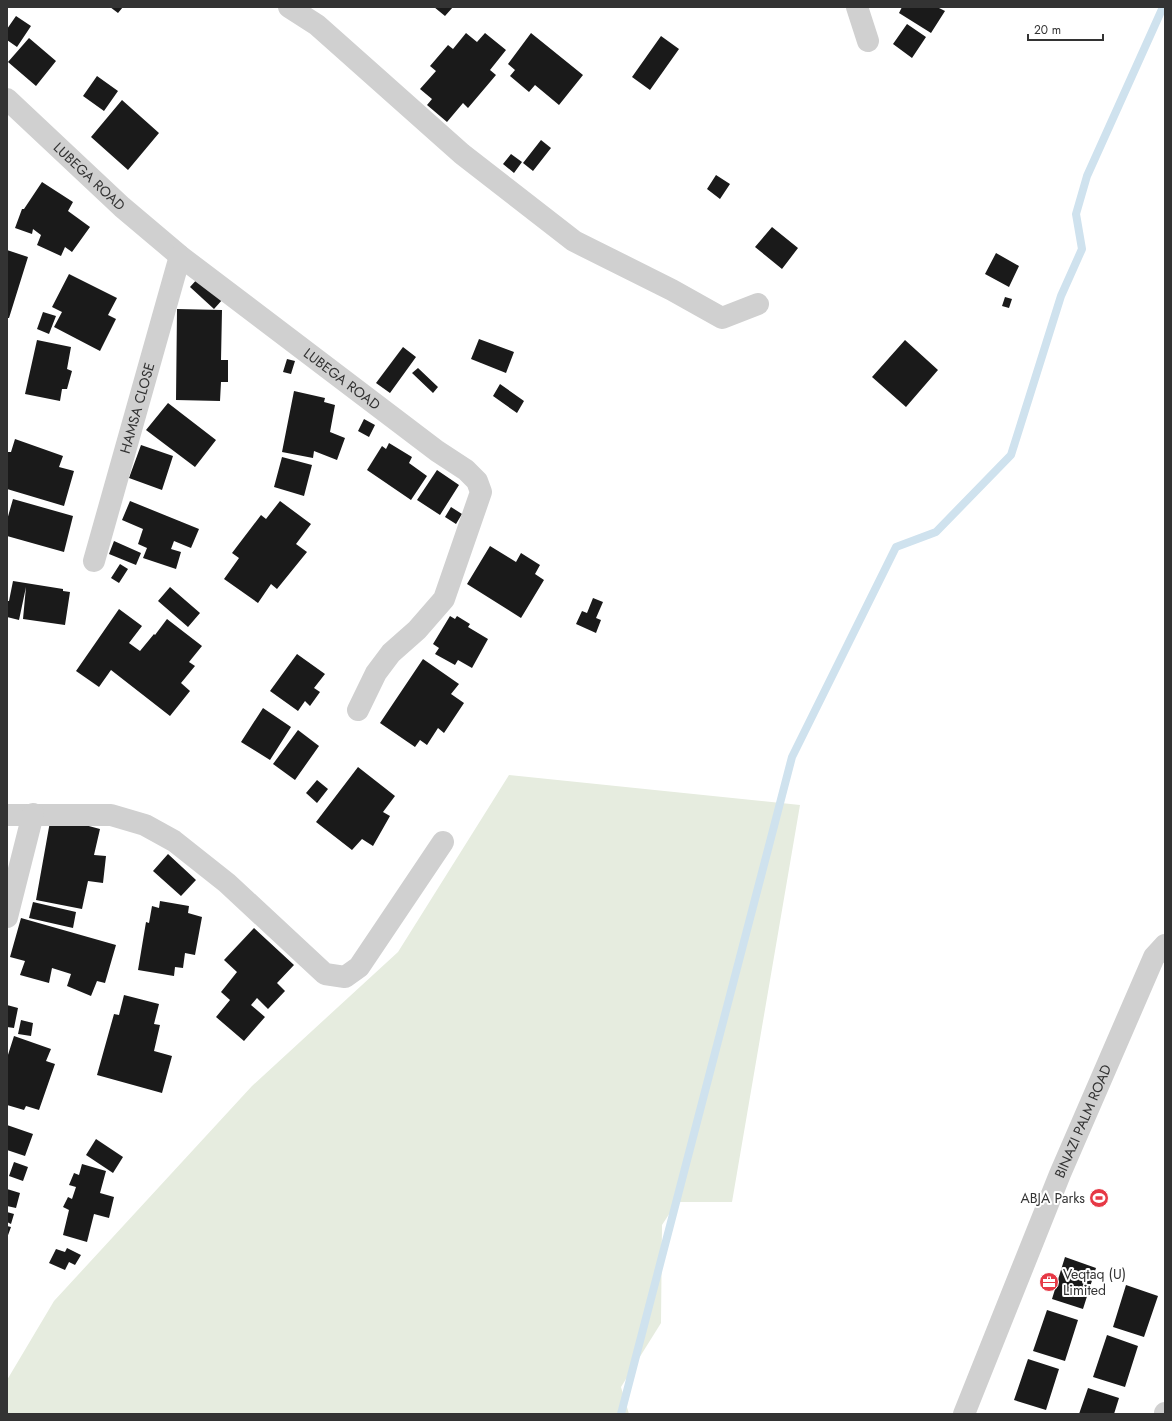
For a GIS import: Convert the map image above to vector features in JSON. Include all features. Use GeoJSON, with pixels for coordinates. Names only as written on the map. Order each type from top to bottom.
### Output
{"type":"FeatureCollection","features":[{"type":"Feature","properties":{"kind":"street"},"geometry":{"type":"LineString","coordinates":[[289,7],[317,24],[462,154],[574,241],[672,290],[722,318],[758,304]]}},
{"type":"Feature","properties":{"kind":"street"},"geometry":{"type":"LineString","coordinates":[[858,7],[868,41]]}},
{"type":"Feature","properties":{"kind":"street","name":"LUBEGA ROAD"},"geometry":{"type":"LineString","coordinates":[[7,99],[122,207],[180,256],[437,451],[466,470],[477,481],[480,492],[444,599],[417,630],[391,653],[376,673],[358,710]]}},
{"type":"Feature","properties":{"kind":"street","name":"HAMSA CLOSE"},"geometry":{"type":"LineString","coordinates":[[94,561],[180,256]]}},
{"type":"Feature","properties":{"kind":"street"},"geometry":{"type":"LineString","coordinates":[[7,918],[33,814]]}},
{"type":"Feature","properties":{"kind":"street"},"geometry":{"type":"LineString","coordinates":[[7,815],[111,815],[145,825],[174,841],[227,883],[325,974],[345,977],[359,967],[443,842]]}},
{"type":"Feature","properties":{"kind":"street","name":"BINAZI PALM ROAD"},"geometry":{"type":"LineString","coordinates":[[964,1414],[1060,1174],[1154,957],[1165,945]]}},
{"type":"Feature","properties":{"kind":"shaded area"},"geometry":{"type":"Polygon","coordinates":[[[509,775],[800,805],[732,1202],[677,1202],[662,1225],[661,1323],[621,1387],[629,1414],[7,1414],[7,1380],[54,1301],[252,1086],[398,952],[509,775]]]}},
{"type":"Feature","properties":{"kind":"building"},"geometry":{"type":"Polygon","coordinates":[[[110,7],[123,7],[118,13],[110,7]]]}},
{"type":"Feature","properties":{"kind":"building"},"geometry":{"type":"Polygon","coordinates":[[[434,7],[453,7],[445,16],[434,7]]]}},
{"type":"Feature","properties":{"kind":"building"},"geometry":{"type":"Polygon","coordinates":[[[902,7],[937,7],[945,11],[931,33],[899,13],[902,7]]]}},
{"type":"Feature","properties":{"kind":"building"},"geometry":{"type":"Polygon","coordinates":[[[16,16],[31,26],[17,47],[7,40],[7,29],[16,16]]]}},
{"type":"Feature","properties":{"kind":"building"},"geometry":{"type":"Polygon","coordinates":[[[907,24],[926,37],[912,58],[893,44],[907,24]]]}},
{"type":"Feature","properties":{"kind":"building"},"geometry":{"type":"Polygon","coordinates":[[[466,33],[477,42],[485,33],[506,50],[490,70],[496,75],[468,108],[463,103],[447,122],[427,105],[432,99],[420,89],[436,71],[430,66],[448,45],[453,49],[466,33]]]}},
{"type":"Feature","properties":{"kind":"building"},"geometry":{"type":"Polygon","coordinates":[[[531,33],[583,75],[559,105],[535,85],[529,92],[510,76],[515,70],[508,64],[531,33]]]}},
{"type":"Feature","properties":{"kind":"building"},"geometry":{"type":"Polygon","coordinates":[[[661,36],[679,49],[650,90],[632,77],[661,36]]]}},
{"type":"Feature","properties":{"kind":"building"},"geometry":{"type":"Polygon","coordinates":[[[29,38],[56,61],[36,86],[8,62],[29,38]]]}},
{"type":"Feature","properties":{"kind":"building"},"geometry":{"type":"Polygon","coordinates":[[[97,76],[118,91],[104,111],[83,96],[97,76]]]}},
{"type":"Feature","properties":{"kind":"building"},"geometry":{"type":"Polygon","coordinates":[[[122,100],[159,133],[128,170],[91,137],[122,100]]]}},
{"type":"Feature","properties":{"kind":"building"},"geometry":{"type":"Polygon","coordinates":[[[541,140],[551,148],[533,171],[523,163],[541,140]]]}},
{"type":"Feature","properties":{"kind":"building"},"geometry":{"type":"Polygon","coordinates":[[[511,154],[522,162],[514,173],[503,164],[511,154]]]}},
{"type":"Feature","properties":{"kind":"building"},"geometry":{"type":"Polygon","coordinates":[[[716,175],[730,184],[720,199],[707,189],[716,175]]]}},
{"type":"Feature","properties":{"kind":"building"},"geometry":{"type":"Polygon","coordinates":[[[42,182],[73,202],[68,211],[90,227],[72,252],[65,247],[61,256],[37,245],[41,235],[33,229],[32,234],[15,228],[22,209],[24,209],[42,182]]]}},
{"type":"Feature","properties":{"kind":"building"},"geometry":{"type":"Polygon","coordinates":[[[772,227],[798,248],[782,269],[755,247],[772,227]]]}},
{"type":"Feature","properties":{"kind":"building"},"geometry":{"type":"Polygon","coordinates":[[[7,250],[28,257],[9,318],[7,318],[7,250]]]}},
{"type":"Feature","properties":{"kind":"building"},"geometry":{"type":"Polygon","coordinates":[[[996,253],[1019,266],[1009,287],[985,274],[996,253]]]}},
{"type":"Feature","properties":{"kind":"building"},"geometry":{"type":"Polygon","coordinates":[[[69,274],[117,298],[108,315],[116,319],[100,351],[54,327],[62,312],[52,307],[69,274]]]}},
{"type":"Feature","properties":{"kind":"building"},"geometry":{"type":"Polygon","coordinates":[[[199,277],[223,299],[214,309],[190,287],[199,277]]]}},
{"type":"Feature","properties":{"kind":"building"},"geometry":{"type":"Polygon","coordinates":[[[1005,297],[1012,299],[1009,308],[1002,306],[1005,297]]]}},
{"type":"Feature","properties":{"kind":"building"},"geometry":{"type":"Polygon","coordinates":[[[177,309],[222,310],[221,360],[228,360],[228,382],[221,382],[220,401],[176,400],[177,309]]]}},
{"type":"Feature","properties":{"kind":"building"},"geometry":{"type":"Polygon","coordinates":[[[43,312],[56,316],[49,334],[37,329],[43,312]]]}},
{"type":"Feature","properties":{"kind":"building"},"geometry":{"type":"Polygon","coordinates":[[[479,339],[514,352],[506,373],[471,359],[479,339]]]}},
{"type":"Feature","properties":{"kind":"building"},"geometry":{"type":"Polygon","coordinates":[[[37,340],[71,347],[67,369],[72,371],[67,389],[62,389],[60,401],[25,394],[37,340]]]}},
{"type":"Feature","properties":{"kind":"building"},"geometry":{"type":"Polygon","coordinates":[[[905,340],[938,370],[906,407],[872,377],[905,340]]]}},
{"type":"Feature","properties":{"kind":"building"},"geometry":{"type":"Polygon","coordinates":[[[403,347],[416,357],[390,393],[376,383],[403,347]]]}},
{"type":"Feature","properties":{"kind":"building"},"geometry":{"type":"Polygon","coordinates":[[[287,359],[295,361],[291,374],[283,372],[287,359]]]}},
{"type":"Feature","properties":{"kind":"building"},"geometry":{"type":"Polygon","coordinates":[[[418,368],[438,387],[433,393],[412,373],[418,368]]]}},
{"type":"Feature","properties":{"kind":"building"},"geometry":{"type":"Polygon","coordinates":[[[500,384],[524,401],[517,413],[493,396],[500,384]]]}},
{"type":"Feature","properties":{"kind":"building"},"geometry":{"type":"Polygon","coordinates":[[[294,391],[325,398],[324,402],[335,405],[330,432],[345,438],[337,460],[314,451],[313,458],[282,452],[294,391]]]}},
{"type":"Feature","properties":{"kind":"building"},"geometry":{"type":"Polygon","coordinates":[[[168,403],[216,440],[195,467],[146,430],[168,403]]]}},
{"type":"Feature","properties":{"kind":"building"},"geometry":{"type":"Polygon","coordinates":[[[364,419],[375,425],[369,437],[358,431],[364,419]]]}},
{"type":"Feature","properties":{"kind":"building"},"geometry":{"type":"Polygon","coordinates":[[[15,439],[63,456],[59,467],[74,471],[64,506],[7,489],[7,452],[11,452],[15,439]]]}},
{"type":"Feature","properties":{"kind":"building"},"geometry":{"type":"Polygon","coordinates":[[[389,443],[412,457],[409,463],[427,476],[411,500],[367,470],[382,446],[386,449],[389,443]]]}},
{"type":"Feature","properties":{"kind":"building"},"geometry":{"type":"Polygon","coordinates":[[[141,445],[173,456],[162,490],[129,478],[141,445]]]}},
{"type":"Feature","properties":{"kind":"building"},"geometry":{"type":"Polygon","coordinates":[[[282,457],[312,465],[304,496],[274,487],[282,457]]]}},
{"type":"Feature","properties":{"kind":"building"},"geometry":{"type":"Polygon","coordinates":[[[437,470],[459,485],[440,515],[417,500],[437,470]]]}},
{"type":"Feature","properties":{"kind":"building"},"geometry":{"type":"Polygon","coordinates":[[[13,499],[73,516],[64,552],[7,536],[7,520],[13,499]]]}},
{"type":"Feature","properties":{"kind":"building"},"geometry":{"type":"Polygon","coordinates":[[[130,501],[199,529],[191,548],[174,541],[171,549],[181,552],[176,569],[143,558],[147,548],[138,544],[143,529],[122,520],[130,501]]]}},
{"type":"Feature","properties":{"kind":"building"},"geometry":{"type":"Polygon","coordinates":[[[280,501],[311,524],[296,544],[307,552],[277,589],[271,584],[258,603],[224,579],[239,558],[232,553],[261,515],[266,519],[280,501]]]}},
{"type":"Feature","properties":{"kind":"building"},"geometry":{"type":"Polygon","coordinates":[[[451,507],[462,514],[456,524],[445,517],[451,507]]]}},
{"type":"Feature","properties":{"kind":"building"},"geometry":{"type":"Polygon","coordinates":[[[114,541],[141,553],[136,565],[109,554],[114,541]]]}},
{"type":"Feature","properties":{"kind":"building"},"geometry":{"type":"Polygon","coordinates":[[[490,546],[516,562],[521,553],[540,565],[535,574],[544,580],[521,618],[467,584],[490,546]]]}},
{"type":"Feature","properties":{"kind":"building"},"geometry":{"type":"Polygon","coordinates":[[[120,564],[128,569],[119,583],[111,578],[120,564]]]}},
{"type":"Feature","properties":{"kind":"building"},"geometry":{"type":"Polygon","coordinates":[[[13,581],[63,589],[63,591],[70,592],[65,625],[23,619],[26,587],[19,620],[7,617],[7,601],[9,601],[13,581]]]}},
{"type":"Feature","properties":{"kind":"building"},"geometry":{"type":"Polygon","coordinates":[[[170,587],[200,613],[188,627],[158,601],[170,587]]]}},
{"type":"Feature","properties":{"kind":"building"},"geometry":{"type":"Polygon","coordinates":[[[593,598],[603,602],[596,618],[601,620],[596,633],[576,624],[582,611],[587,613],[593,598]]]}},
{"type":"Feature","properties":{"kind":"building"},"geometry":{"type":"Polygon","coordinates":[[[119,609],[142,626],[129,643],[140,651],[167,619],[202,646],[189,662],[195,666],[181,683],[190,691],[170,716],[111,670],[99,687],[76,671],[119,609]]]}},
{"type":"Feature","properties":{"kind":"building"},"geometry":{"type":"Polygon","coordinates":[[[450,616],[455,619],[457,616],[470,624],[468,627],[488,639],[472,668],[458,660],[455,665],[435,654],[439,648],[433,644],[450,616]]]}},
{"type":"Feature","properties":{"kind":"building"},"geometry":{"type":"Polygon","coordinates":[[[297,654],[325,674],[314,688],[320,692],[310,706],[305,701],[298,711],[270,691],[297,654]]]}},
{"type":"Feature","properties":{"kind":"building"},"geometry":{"type":"Polygon","coordinates":[[[423,659],[459,684],[451,694],[464,703],[444,733],[438,728],[427,745],[420,740],[415,747],[380,723],[423,659]]]}},
{"type":"Feature","properties":{"kind":"building"},"geometry":{"type":"Polygon","coordinates":[[[263,708],[291,727],[270,760],[241,742],[263,708]]]}},
{"type":"Feature","properties":{"kind":"building"},"geometry":{"type":"Polygon","coordinates":[[[298,730],[319,746],[295,780],[273,764],[298,730]]]}},
{"type":"Feature","properties":{"kind":"building"},"geometry":{"type":"Polygon","coordinates":[[[358,767],[395,796],[383,812],[390,816],[373,846],[362,839],[352,850],[316,822],[358,767]]]}},
{"type":"Feature","properties":{"kind":"building"},"geometry":{"type":"Polygon","coordinates":[[[317,780],[328,789],[317,803],[306,793],[317,780]]]}},
{"type":"Feature","properties":{"kind":"building"},"geometry":{"type":"Polygon","coordinates":[[[51,816],[100,829],[94,855],[106,856],[103,883],[88,881],[82,909],[36,900],[51,816]]]}},
{"type":"Feature","properties":{"kind":"building"},"geometry":{"type":"Polygon","coordinates":[[[168,854],[196,880],[181,896],[153,871],[168,854]]]}},
{"type":"Feature","properties":{"kind":"building"},"geometry":{"type":"Polygon","coordinates":[[[160,901],[189,906],[188,913],[202,917],[195,955],[185,953],[183,968],[175,967],[174,976],[138,970],[146,922],[149,923],[152,906],[159,908],[160,901]]]}},
{"type":"Feature","properties":{"kind":"building"},"geometry":{"type":"Polygon","coordinates":[[[33,902],[76,912],[73,928],[29,918],[33,902]]]}},
{"type":"Feature","properties":{"kind":"building"},"geometry":{"type":"Polygon","coordinates":[[[21,918],[116,945],[105,983],[97,981],[91,996],[67,986],[71,974],[52,968],[49,983],[20,975],[25,961],[10,957],[21,918]]]}},
{"type":"Feature","properties":{"kind":"building"},"geometry":{"type":"Polygon","coordinates":[[[254,928],[294,965],[277,983],[285,991],[268,1009],[257,998],[251,1005],[265,1017],[244,1041],[216,1017],[230,1000],[221,992],[237,972],[224,960],[254,928]]]}},
{"type":"Feature","properties":{"kind":"building"},"geometry":{"type":"Polygon","coordinates":[[[124,995],[159,1004],[154,1024],[160,1025],[154,1051],[172,1056],[162,1093],[97,1075],[114,1014],[119,1015],[124,995]]]}},
{"type":"Feature","properties":{"kind":"building"},"geometry":{"type":"Polygon","coordinates":[[[7,1005],[18,1008],[14,1028],[7,1027],[7,1005]]]}},
{"type":"Feature","properties":{"kind":"building"},"geometry":{"type":"Polygon","coordinates":[[[21,1020],[33,1023],[31,1036],[18,1034],[21,1020]]]}},
{"type":"Feature","properties":{"kind":"building"},"geometry":{"type":"Polygon","coordinates":[[[14,1036],[51,1049],[46,1061],[55,1064],[39,1110],[26,1106],[24,1110],[7,1105],[7,1058],[14,1036]]]}},
{"type":"Feature","properties":{"kind":"building"},"geometry":{"type":"Polygon","coordinates":[[[7,1125],[33,1134],[25,1156],[7,1150],[7,1125]]]}},
{"type":"Feature","properties":{"kind":"building"},"geometry":{"type":"Polygon","coordinates":[[[96,1139],[123,1157],[113,1173],[86,1155],[96,1139]]]}},
{"type":"Feature","properties":{"kind":"building"},"geometry":{"type":"Polygon","coordinates":[[[14,1162],[28,1167],[23,1181],[9,1176],[14,1162]]]}},
{"type":"Feature","properties":{"kind":"building"},"geometry":{"type":"Polygon","coordinates":[[[82,1164],[106,1171],[100,1193],[114,1197],[109,1218],[94,1214],[87,1242],[63,1235],[69,1210],[63,1207],[68,1197],[72,1199],[76,1187],[69,1185],[74,1173],[79,1175],[82,1164]]]}},
{"type":"Feature","properties":{"kind":"building"},"geometry":{"type":"Polygon","coordinates":[[[7,1189],[20,1193],[16,1208],[7,1206],[7,1189]]]}},
{"type":"Feature","properties":{"kind":"building"},"geometry":{"type":"Polygon","coordinates":[[[7,1212],[14,1214],[11,1224],[7,1222],[7,1212]]]}},
{"type":"Feature","properties":{"kind":"building"},"geometry":{"type":"Polygon","coordinates":[[[7,1226],[11,1227],[7,1238],[7,1226]]]}},
{"type":"Feature","properties":{"kind":"building"},"geometry":{"type":"Polygon","coordinates":[[[67,1248],[81,1255],[75,1265],[69,1262],[65,1270],[49,1263],[56,1249],[65,1252],[67,1248]]]}},
{"type":"Feature","properties":{"kind":"building"},"geometry":{"type":"Polygon","coordinates":[[[1065,1257],[1096,1268],[1083,1309],[1052,1299],[1065,1257]]]}},
{"type":"Feature","properties":{"kind":"building"},"geometry":{"type":"Polygon","coordinates":[[[1126,1285],[1158,1296],[1144,1337],[1113,1327],[1126,1285]]]}},
{"type":"Feature","properties":{"kind":"building"},"geometry":{"type":"Polygon","coordinates":[[[1047,1310],[1078,1320],[1065,1361],[1033,1351],[1047,1310]]]}},
{"type":"Feature","properties":{"kind":"building"},"geometry":{"type":"Polygon","coordinates":[[[1107,1335],[1138,1346],[1125,1387],[1093,1377],[1107,1335]]]}},
{"type":"Feature","properties":{"kind":"building"},"geometry":{"type":"Polygon","coordinates":[[[1028,1359],[1059,1369],[1046,1410],[1014,1400],[1028,1359]]]}},
{"type":"Feature","properties":{"kind":"building"},"geometry":{"type":"Polygon","coordinates":[[[1088,1388],[1119,1398],[1114,1414],[1079,1414],[1088,1388]]]}},
{"type":"Feature","properties":{"kind":"waterway"},"geometry":{"type":"LineString","coordinates":[[621,1414],[792,757],[896,547],[936,532],[1011,455],[1061,296],[1082,249],[1076,214],[1087,176],[1163,7]]}},
{"type":"Feature","properties":{"kind":"place","name":"ABJA Parks"},"geometry":{"type":"Point","coordinates":[1099,1198]}},
{"type":"Feature","properties":{"kind":"place","name":"Veqtaq (U) Limited"},"geometry":{"type":"Point","coordinates":[1049,1282]}}]}
